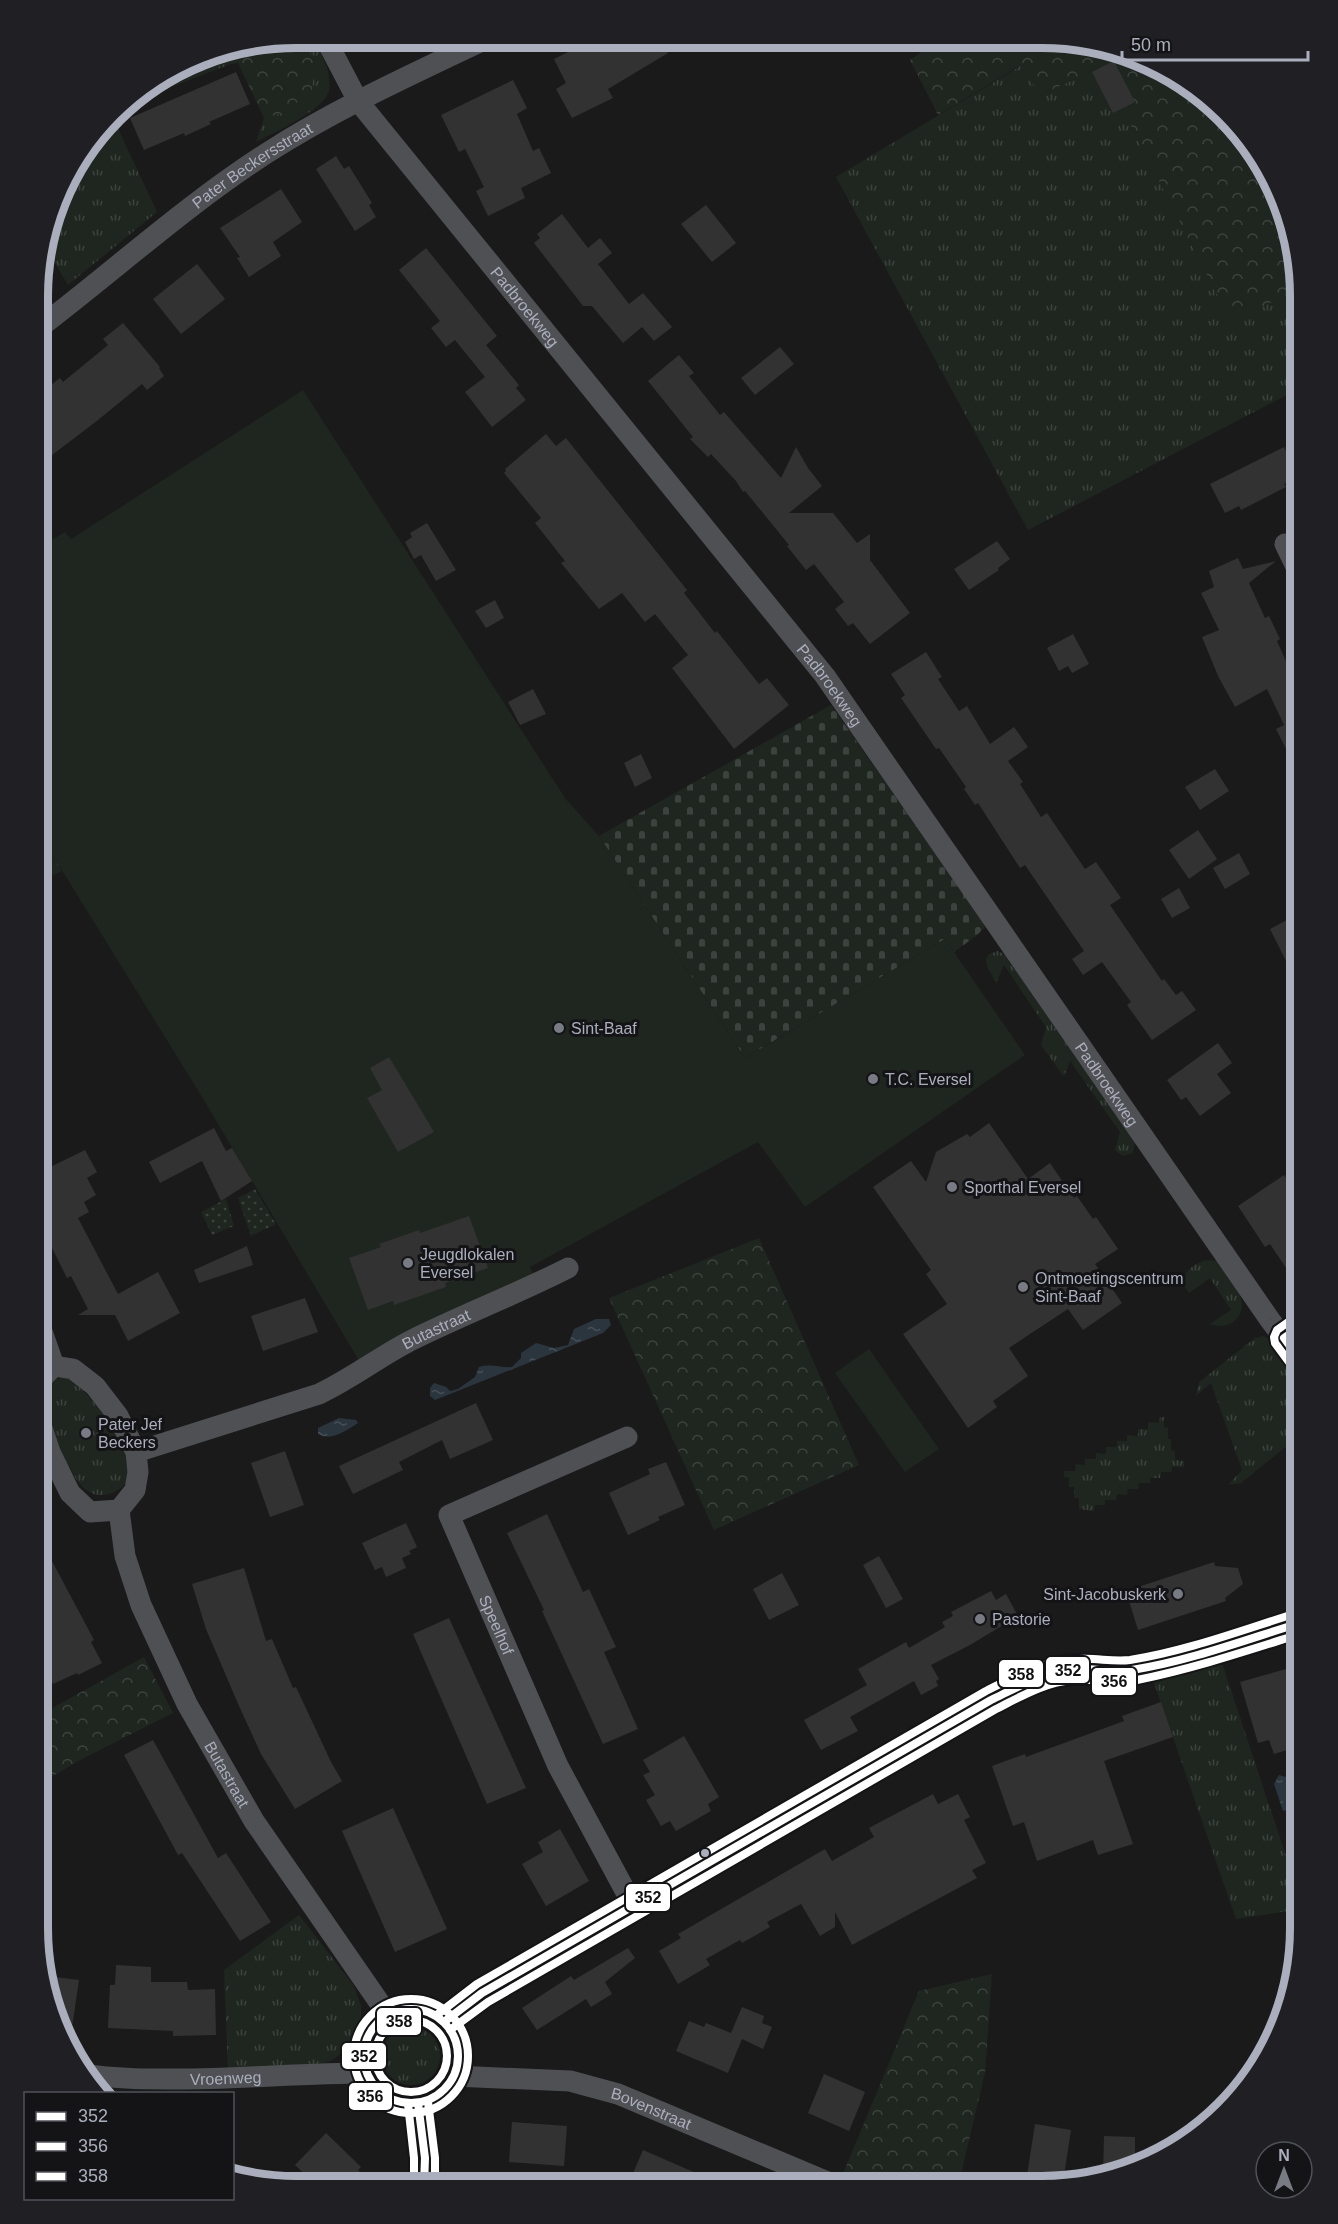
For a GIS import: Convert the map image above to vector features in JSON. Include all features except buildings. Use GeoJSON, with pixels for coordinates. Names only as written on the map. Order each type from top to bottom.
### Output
{"type":"FeatureCollection","features":[{"type":"Feature","properties":{"kind":"street","name":"Padbroekweg"},"geometry":{"type":"LineString","coordinates":[[331,48],[358,101],[825,676],[1290,1329]]}},
{"type":"Feature","properties":{"kind":"street","name":"Pater Beckersstraat"},"geometry":{"type":"LineString","coordinates":[[48,321],[213,191],[265,154],[323,118],[467,48]]}},
{"type":"Feature","properties":{"kind":"street"},"geometry":{"type":"LineString","coordinates":[[1285,544],[1290,554]]}},
{"type":"Feature","properties":{"kind":"street","name":"Butastraat"},"geometry":{"type":"LineString","coordinates":[[136,1452],[319,1394],[462,1315],[531,1287],[568,1268]]}},
{"type":"Feature","properties":{"kind":"street"},"geometry":{"type":"LineString","coordinates":[[48,1349],[54,1366]]}},
{"type":"Feature","properties":{"kind":"street"},"geometry":{"type":"LineString","coordinates":[[48,1446],[70,1493],[90,1512],[119,1510],[135,1491],[138,1472],[136,1452],[118,1416],[95,1386],[73,1369],[54,1366]]}},
{"type":"Feature","properties":{"kind":"street"},"geometry":{"type":"LineString","coordinates":[[48,1372],[54,1366]]}},
{"type":"Feature","properties":{"kind":"street","name":"Speelhof"},"geometry":{"type":"LineString","coordinates":[[627,1437],[449,1515],[558,1766],[634,1907]]}},
{"type":"Feature","properties":{"kind":"street","name":"Butastraat"},"geometry":{"type":"LineString","coordinates":[[119,1510],[125,1556],[141,1605],[187,1704],[254,1821],[388,2015]]}},
{"type":"Feature","properties":{"kind":"street"},"geometry":{"type":"LineString","coordinates":[[444,2022],[482,1993],[991,1700],[1036,1678],[1056,1671],[1080,1669],[1128,1671],[1154,1666],[1290,1626]]}},
{"type":"Feature","properties":{"kind":"street"},"geometry":{"type":"LineString","coordinates":[[415,2009],[436,2016],[444,2022],[456,2042],[459,2056],[454,2076],[441,2092],[418,2103],[406,2103],[387,2096],[375,2086],[364,2064],[366,2044],[376,2025],[388,2015],[400,2010],[415,2009]]}},
{"type":"Feature","properties":{"kind":"street","name":"Vroenweg"},"geometry":{"type":"LineString","coordinates":[[97,2076],[113,2079],[227,2079],[313,2073],[367,2073]]}},
{"type":"Feature","properties":{"kind":"street","name":"Bovenstraat"},"geometry":{"type":"LineString","coordinates":[[454,2076],[570,2081],[618,2094],[813,2176]]}},
{"type":"Feature","properties":{"kind":"street"},"geometry":{"type":"LineString","coordinates":[[418,2103],[425,2158],[424,2176]]}},
{"type":"Feature","properties":{"kind":"green space"},"geometry":{"type":"Polygon","coordinates":[[[307,48],[318,48],[327,70],[330,84],[325,99],[286,127],[256,142],[264,118],[285,112],[315,65],[307,48]]]}},
{"type":"Feature","properties":{"kind":"green space"},"geometry":{"type":"Polygon","coordinates":[[[307,48],[315,65],[312,90],[285,112],[264,118],[238,63],[231,64],[226,58],[264,50],[307,48]]]}},
{"type":"Feature","properties":{"kind":"green space"},"geometry":{"type":"Polygon","coordinates":[[[928,48],[1074,50],[1121,61],[1166,81],[1193,99],[1217,121],[1239,145],[1257,172],[1282,232],[1288,264],[1290,292],[1232,324],[1101,67],[1040,95],[1021,65],[938,115],[910,60],[928,48]]]}},
{"type":"Feature","properties":{"kind":"green space"},"geometry":{"type":"Polygon","coordinates":[[[226,58],[231,64],[151,95],[172,81],[201,67],[226,58]]]}},
{"type":"Feature","properties":{"kind":"green space"},"geometry":{"type":"Polygon","coordinates":[[[1022,65],[1040,95],[1101,67],[1232,323],[1290,292],[1290,393],[1028,530],[836,177],[1022,65]]]}},
{"type":"Feature","properties":{"kind":"green space"},"geometry":{"type":"Polygon","coordinates":[[[117,126],[157,212],[68,285],[51,257],[56,232],[81,172],[99,145],[117,126]]]}},
{"type":"Feature","properties":{"kind":"green space"},"geometry":{"type":"Polygon","coordinates":[[[303,390],[565,798],[599,836],[745,1058],[945,939],[1025,1055],[805,1207],[758,1142],[530,1267],[536,1279],[361,1364],[202,1097],[48,848],[48,542],[65,532],[71,539],[303,390]]]}},
{"type":"Feature","properties":{"kind":"green space"},"geometry":{"type":"Polygon","coordinates":[[[831,705],[985,927],[954,952],[945,939],[745,1058],[599,836],[831,705]]]}},
{"type":"Feature","properties":{"kind":"green space"},"geometry":{"type":"Polygon","coordinates":[[[48,848],[62,871],[48,878],[48,848]]]}},
{"type":"Feature","properties":{"kind":"green space"},"geometry":{"type":"Polygon","coordinates":[[[998,951],[1004,954],[1135,1143],[1133,1153],[1123,1156],[1115,1150],[1120,1132],[1070,1061],[1064,1077],[1041,1045],[1046,1027],[1004,965],[996,983],[986,959],[989,954],[998,951]]]}},
{"type":"Feature","properties":{"kind":"green space"},"geometry":{"type":"Polygon","coordinates":[[[255,1189],[276,1224],[251,1236],[238,1198],[255,1189]]]}},
{"type":"Feature","properties":{"kind":"green space"},"geometry":{"type":"Polygon","coordinates":[[[226,1199],[234,1226],[212,1235],[201,1212],[226,1199]]]}},
{"type":"Feature","properties":{"kind":"green space"},"geometry":{"type":"Polygon","coordinates":[[[759,1238],[859,1465],[714,1530],[609,1298],[759,1238]]]}},
{"type":"Feature","properties":{"kind":"green space"},"geometry":{"type":"Polygon","coordinates":[[[1206,1260],[1217,1261],[1241,1299],[1242,1307],[1239,1315],[1228,1325],[1210,1324],[1231,1310],[1210,1278],[1189,1293],[1182,1283],[1185,1274],[1191,1268],[1206,1260]]]}},
{"type":"Feature","properties":{"kind":"green space"},"geometry":{"type":"Polygon","coordinates":[[[1263,1336],[1271,1339],[1290,1369],[1290,1443],[1241,1483],[1228,1485],[1242,1470],[1211,1383],[1196,1396],[1199,1382],[1255,1338],[1263,1336]]]}},
{"type":"Feature","properties":{"kind":"green space"},"geometry":{"type":"Polygon","coordinates":[[[869,1349],[939,1449],[905,1472],[835,1373],[869,1349]]]}},
{"type":"Feature","properties":{"kind":"green space"},"geometry":{"type":"Polygon","coordinates":[[[65,1377],[75,1381],[101,1411],[124,1448],[130,1460],[126,1483],[117,1491],[107,1495],[90,1492],[79,1483],[65,1460],[48,1420],[48,1385],[65,1377]]]}},
{"type":"Feature","properties":{"kind":"green space"},"geometry":{"type":"Polygon","coordinates":[[[1160,1417],[1164,1417],[1164,1427],[1168,1428],[1168,1439],[1171,1439],[1171,1450],[1175,1451],[1175,1460],[1184,1461],[1184,1467],[1172,1467],[1172,1472],[1161,1472],[1160,1478],[1150,1478],[1150,1483],[1139,1483],[1138,1489],[1128,1489],[1127,1495],[1117,1494],[1116,1500],[1105,1500],[1105,1505],[1095,1505],[1094,1511],[1079,1509],[1079,1498],[1074,1498],[1074,1487],[1069,1487],[1069,1478],[1064,1477],[1064,1471],[1075,1471],[1076,1464],[1085,1465],[1085,1459],[1096,1459],[1096,1453],[1106,1454],[1106,1447],[1117,1447],[1117,1441],[1127,1441],[1127,1435],[1138,1436],[1138,1429],[1148,1429],[1148,1422],[1159,1423],[1160,1417]]]}},
{"type":"Feature","properties":{"kind":"green space"},"geometry":{"type":"Polygon","coordinates":[[[144,1657],[173,1713],[78,1761],[48,1779],[48,1710],[144,1657]]]}},
{"type":"Feature","properties":{"kind":"green space"},"geometry":{"type":"Polygon","coordinates":[[[1220,1657],[1290,1868],[1290,1911],[1236,1919],[1152,1677],[1220,1657]]]}},
{"type":"Feature","properties":{"kind":"green space"},"geometry":{"type":"Polygon","coordinates":[[[299,1915],[354,1986],[361,2006],[361,2018],[347,2048],[334,2059],[321,2065],[228,2071],[224,1970],[299,1915]]]}},
{"type":"Feature","properties":{"kind":"green space"},"geometry":{"type":"Polygon","coordinates":[[[992,1974],[985,2073],[960,2176],[842,2176],[919,1991],[992,1974]]]}},
{"type":"Feature","properties":{"kind":"green space"},"geometry":{"type":"Polygon","coordinates":[[[405,2027],[417,2027],[432,2035],[440,2050],[440,2062],[432,2077],[417,2085],[405,2085],[390,2077],[382,2062],[382,2050],[390,2035],[405,2027]]]}},
{"type":"Feature","properties":{"kind":"water"},"geometry":{"type":"Polygon","coordinates":[[[596,1319],[609,1319],[611,1325],[603,1333],[435,1400],[430,1396],[430,1388],[434,1383],[450,1391],[458,1389],[475,1377],[479,1367],[488,1365],[512,1367],[521,1358],[521,1353],[536,1343],[554,1348],[568,1345],[574,1329],[596,1319]]]}},
{"type":"Feature","properties":{"kind":"water"},"geometry":{"type":"Polygon","coordinates":[[[339,1418],[356,1420],[358,1423],[334,1436],[318,1434],[318,1428],[339,1418]]]}},
{"type":"Feature","properties":{"kind":"water"},"geometry":{"type":"Polygon","coordinates":[[[1279,1775],[1289,1778],[1290,1809],[1283,1811],[1274,1784],[1279,1775]]]}},
{"type":"Feature","properties":{"kind":"transit line","name":"358"},"geometry":{"type":"LineString","coordinates":[[1290,1321],[1277,1330],[1274,1337],[1275,1343],[1290,1363]]}},
{"type":"Feature","properties":{"kind":"transit line","name":"352"},"geometry":{"type":"LineString","coordinates":[[1290,1334],[1284,1338],[1290,1346]]}},
{"type":"Feature","properties":{"kind":"transit line","name":"358"},"geometry":{"type":"LineString","coordinates":[[438,2014],[477,1984],[986,1691],[1020,1674],[1043,1665],[1067,1660],[1130,1660],[1151,1656],[1214,1640],[1290,1615]]}},
{"type":"Feature","properties":{"kind":"transit line","name":"352"},"geometry":{"type":"LineString","coordinates":[[444,2022],[482,1993],[991,1700],[1024,1684],[1046,1675],[1069,1670],[1119,1671],[1153,1666],[1290,1626]]}},
{"type":"Feature","properties":{"kind":"transit line","name":"356"},"geometry":{"type":"LineString","coordinates":[[450,2030],[488,2002],[1024,1695],[1063,1681],[1129,1681],[1158,1676],[1290,1637]]}},
{"type":"Feature","properties":{"kind":"transit line","name":"356"},"geometry":{"type":"LineString","coordinates":[[411,1999],[433,2003],[452,2015],[464,2034],[468,2056],[464,2078],[452,2097],[433,2109],[411,2113],[389,2109],[370,2097],[358,2078],[354,2056],[358,2034],[370,2015],[389,2003],[411,1999]]}},
{"type":"Feature","properties":{"kind":"transit line","name":"352"},"geometry":{"type":"LineString","coordinates":[[411,2009],[429,2013],[444,2023],[454,2038],[458,2056],[454,2074],[444,2089],[429,2099],[411,2103],[393,2099],[378,2089],[368,2074],[364,2056],[368,2038],[378,2023],[393,2013],[411,2009]]}},
{"type":"Feature","properties":{"kind":"transit line","name":"358"},"geometry":{"type":"LineString","coordinates":[[418,2020],[437,2030],[445,2042],[447,2056],[445,2070],[437,2082],[425,2090],[404,2092],[385,2082],[377,2070],[375,2049],[385,2030],[397,2022],[418,2020]]}},
{"type":"Feature","properties":{"kind":"transit line","name":"358"},"geometry":{"type":"LineString","coordinates":[[428,2102],[435,2176]]}},
{"type":"Feature","properties":{"kind":"transit line","name":"352"},"geometry":{"type":"LineString","coordinates":[[418,2103],[425,2158],[424,2176]]}},
{"type":"Feature","properties":{"kind":"transit line","name":"356"},"geometry":{"type":"LineString","coordinates":[[408,2104],[414,2176]]}},
{"type":"Feature","properties":{"kind":"place","name":"Sint-Baaf"},"geometry":{"type":"Point","coordinates":[559,1028]}},
{"type":"Feature","properties":{"kind":"place","name":"T.C. Eversel"},"geometry":{"type":"Point","coordinates":[873,1079]}},
{"type":"Feature","properties":{"kind":"place","name":"Sporthal Eversel"},"geometry":{"type":"Point","coordinates":[952,1187]}},
{"type":"Feature","properties":{"kind":"place","name":"Jeugdlokalen Eversel"},"geometry":{"type":"Point","coordinates":[408,1263]}},
{"type":"Feature","properties":{"kind":"place","name":"Ontmoetingscentrum Sint-Baaf"},"geometry":{"type":"Point","coordinates":[1023,1287]}},
{"type":"Feature","properties":{"kind":"place","name":"Pater Jef Beckers"},"geometry":{"type":"Point","coordinates":[86,1433]}},
{"type":"Feature","properties":{"kind":"place","name":"Sint-Jacobuskerk"},"geometry":{"type":"Point","coordinates":[1178,1594]}},
{"type":"Feature","properties":{"kind":"place","name":"Pastorie"},"geometry":{"type":"Point","coordinates":[980,1619]}}]}
